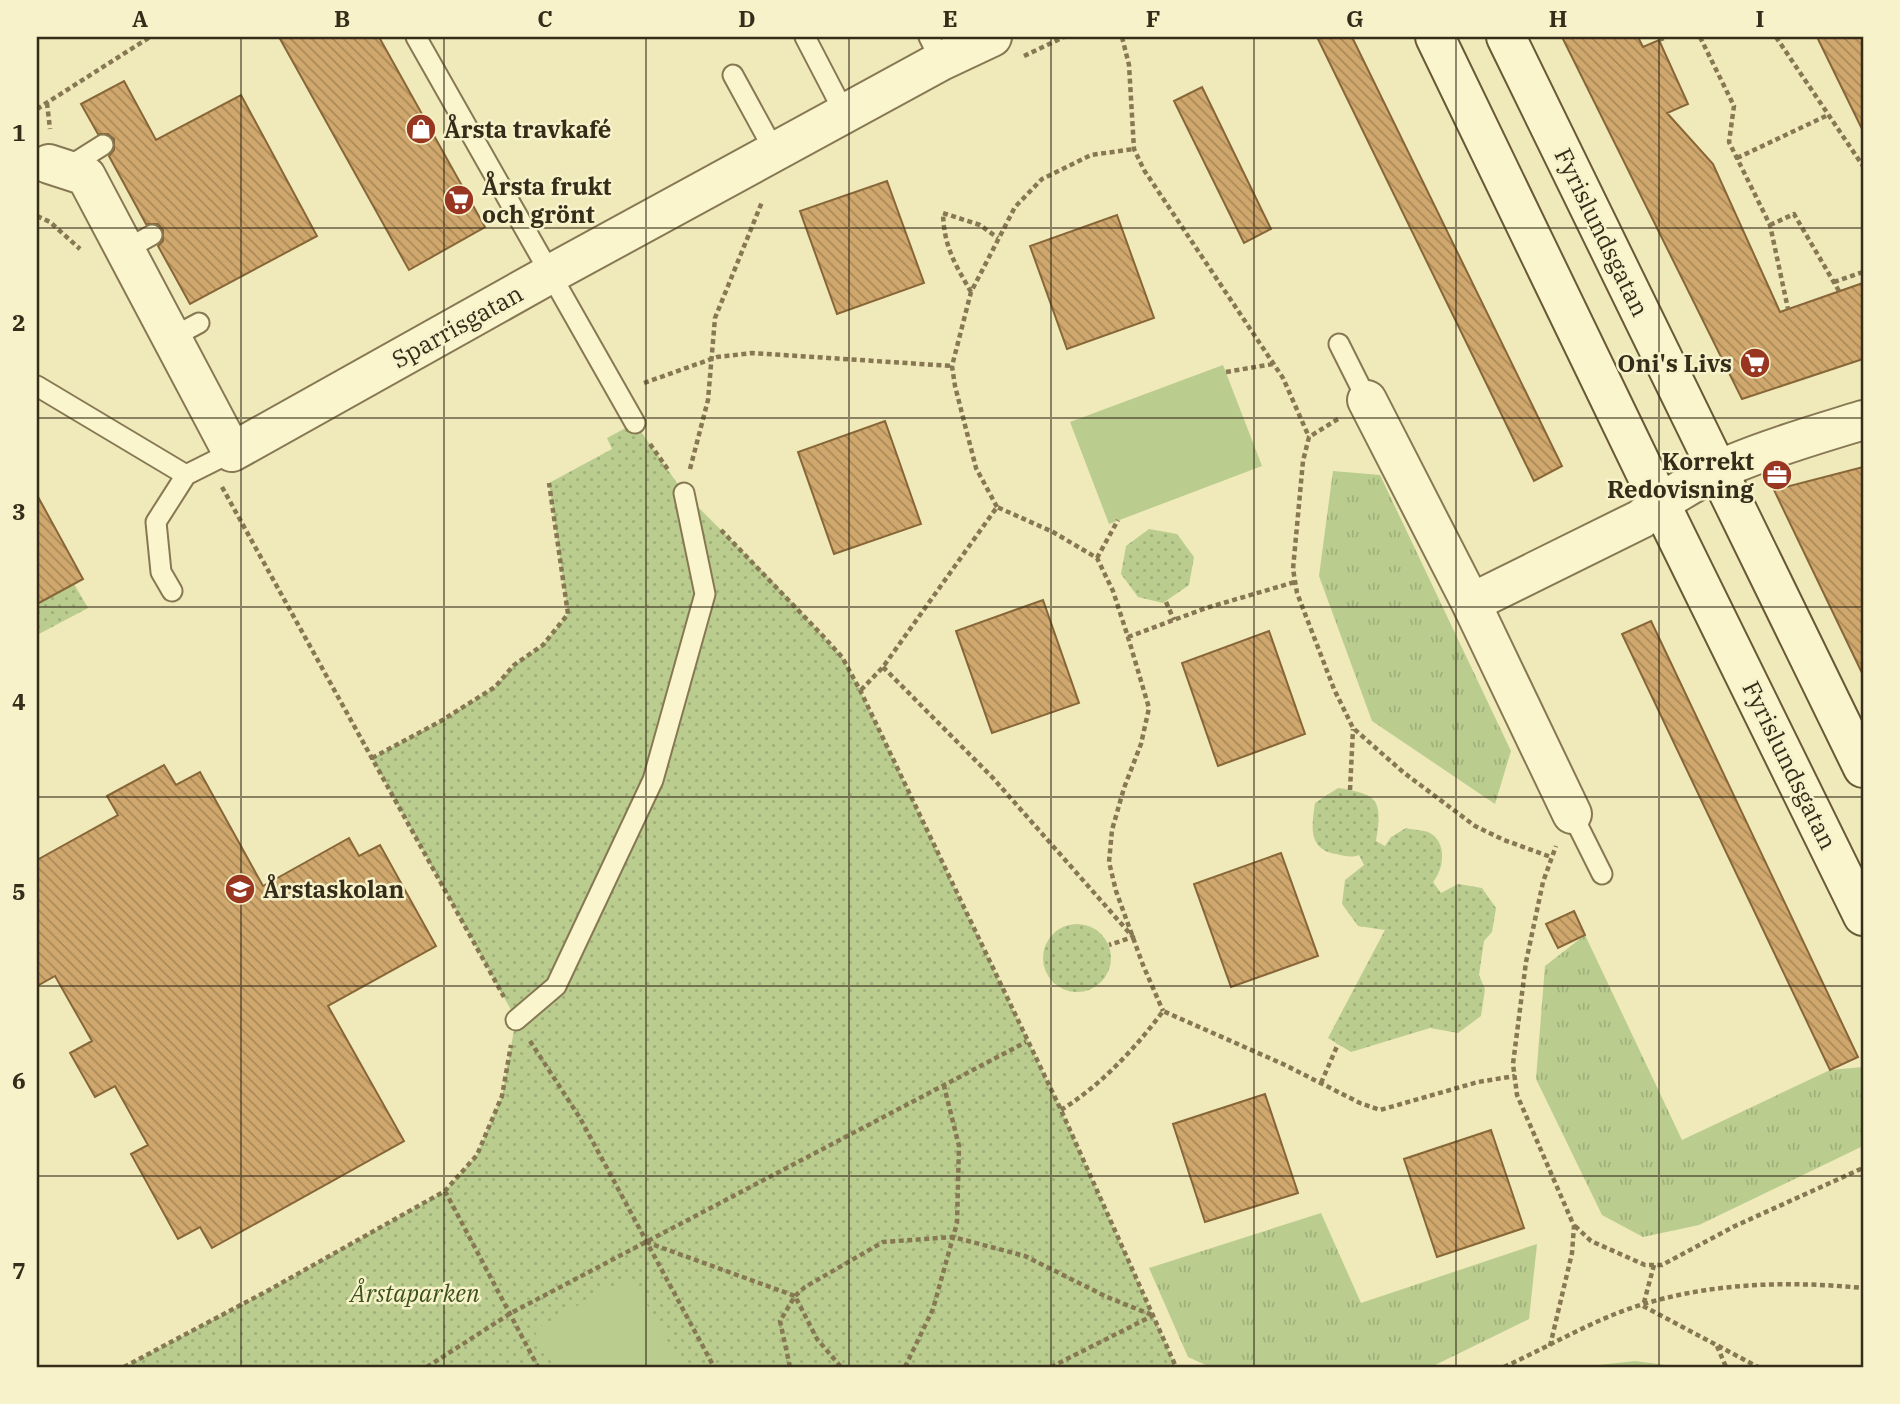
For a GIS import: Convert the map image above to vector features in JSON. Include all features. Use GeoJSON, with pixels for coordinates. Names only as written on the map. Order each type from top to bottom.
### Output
{"type":"FeatureCollection","features":[{"type":"Feature","properties":{"kind":"street","name":"Sparrisgatan"},"geometry":{"type":"LineString","coordinates":[[221,458],[845,114],[935,49],[992,37]]}},
{"type":"Feature","properties":{"kind":"street","name":"Fyrislundsgatan"},"geometry":{"type":"LineString","coordinates":[[1435,37],[1863,916]]}},
{"type":"Feature","properties":{"kind":"street","name":"Fyrislundsgatan"},"geometry":{"type":"LineString","coordinates":[[1506,37],[1679,386],[1717,471],[1863,768]]}},
{"type":"Feature","properties":{"kind":"street"},"geometry":{"type":"LineString","coordinates":[[50,171],[86,176],[122,247],[185,330],[221,458]]}},
{"type":"Feature","properties":{"kind":"street"},"geometry":{"type":"LineString","coordinates":[[1367,400],[1471,603],[1572,814]]}},
{"type":"Feature","properties":{"kind":"street"},"geometry":{"type":"LineString","coordinates":[[1471,603],[1641,519],[1660,503],[1717,471],[1765,450],[1863,420]]}},
{"type":"Feature","properties":{"kind":"lane"},"geometry":{"type":"LineString","coordinates":[[416,37],[635,423]]}},
{"type":"Feature","properties":{"kind":"lane"},"geometry":{"type":"LineString","coordinates":[[805,37],[845,114]]}},
{"type":"Feature","properties":{"kind":"lane"},"geometry":{"type":"LineString","coordinates":[[733,75],[775,152]]}},
{"type":"Feature","properties":{"kind":"lane"},"geometry":{"type":"LineString","coordinates":[[50,171],[103,145]]}},
{"type":"Feature","properties":{"kind":"lane"},"geometry":{"type":"LineString","coordinates":[[1339,344],[1367,400]]}},
{"type":"Feature","properties":{"kind":"lane"},"geometry":{"type":"LineString","coordinates":[[37,386],[186,475]]}},
{"type":"Feature","properties":{"kind":"lane"},"geometry":{"type":"LineString","coordinates":[[172,591],[161,572],[156,522],[186,475],[221,458]]}},
{"type":"Feature","properties":{"kind":"lane"},"geometry":{"type":"LineString","coordinates":[[516,1020],[556,986],[653,780],[705,594],[684,493]]}},
{"type":"Feature","properties":{"kind":"lane"},"geometry":{"type":"LineString","coordinates":[[1572,814],[1602,874]]}},
{"type":"Feature","properties":{"kind":"path"},"geometry":{"type":"LineString","coordinates":[[37,109],[150,37]]}},
{"type":"Feature","properties":{"kind":"path"},"geometry":{"type":"LineString","coordinates":[[1122,37],[1129,65],[1134,149],[1144,170],[1283,378],[1309,437],[1303,461],[1293,569],[1297,593],[1334,689],[1353,728],[1403,772],[1475,826],[1504,841],[1551,857]]}},
{"type":"Feature","properties":{"kind":"path"},"geometry":{"type":"LineString","coordinates":[[1659,40],[1667,37]]}},
{"type":"Feature","properties":{"kind":"path"},"geometry":{"type":"LineString","coordinates":[[1700,37],[1734,106],[1729,142],[1770,225],[1788,309]]}},
{"type":"Feature","properties":{"kind":"path"},"geometry":{"type":"LineString","coordinates":[[1776,37],[1863,166]]}},
{"type":"Feature","properties":{"kind":"path"},"geometry":{"type":"LineString","coordinates":[[1737,158],[1828,115]]}},
{"type":"Feature","properties":{"kind":"path"},"geometry":{"type":"LineString","coordinates":[[1134,149],[1091,155],[1042,179],[1015,207],[971,292],[953,366],[955,386],[976,468],[997,507],[1053,532],[1097,558],[1113,591],[1128,637],[1149,708],[1141,744],[1112,830],[1109,862],[1116,891],[1163,1011],[1380,1110],[1478,1082],[1515,1076]]}},
{"type":"Feature","properties":{"kind":"path"},"geometry":{"type":"LineString","coordinates":[[684,493],[708,400],[715,318],[763,200]]}},
{"type":"Feature","properties":{"kind":"path"},"geometry":{"type":"LineString","coordinates":[[971,292],[949,254],[943,213],[980,225],[998,238]]}},
{"type":"Feature","properties":{"kind":"path"},"geometry":{"type":"LineString","coordinates":[[1770,225],[1794,214],[1839,291]]}},
{"type":"Feature","properties":{"kind":"path"},"geometry":{"type":"LineString","coordinates":[[37,216],[122,247]]}},
{"type":"Feature","properties":{"kind":"path"},"geometry":{"type":"LineString","coordinates":[[1834,282],[1863,272]]}},
{"type":"Feature","properties":{"kind":"path"},"geometry":{"type":"LineString","coordinates":[[621,397],[646,382],[710,359],[752,353],[953,366]]}},
{"type":"Feature","properties":{"kind":"path"},"geometry":{"type":"LineString","coordinates":[[1226,372],[1273,364]]}},
{"type":"Feature","properties":{"kind":"path"},"geometry":{"type":"LineString","coordinates":[[1309,437],[1367,400]]}},
{"type":"Feature","properties":{"kind":"path"},"geometry":{"type":"LineString","coordinates":[[635,423],[684,493],[842,657],[1060,1110],[1176,1367]]}},
{"type":"Feature","properties":{"kind":"path"},"geometry":{"type":"LineString","coordinates":[[221,458],[372,758],[516,1020],[580,1118],[714,1367]]}},
{"type":"Feature","properties":{"kind":"path"},"geometry":{"type":"LineString","coordinates":[[372,758],[441,721],[495,687],[514,665],[543,645],[568,614],[549,483]]}},
{"type":"Feature","properties":{"kind":"path"},"geometry":{"type":"LineString","coordinates":[[860,690],[883,667],[997,507]]}},
{"type":"Feature","properties":{"kind":"path"},"geometry":{"type":"LineString","coordinates":[[1097,558],[1118,520]]}},
{"type":"Feature","properties":{"kind":"path"},"geometry":{"type":"LineString","coordinates":[[1128,637],[1295,582]]}},
{"type":"Feature","properties":{"kind":"path"},"geometry":{"type":"LineString","coordinates":[[1166,602],[1174,620]]}},
{"type":"Feature","properties":{"kind":"path"},"geometry":{"type":"LineString","coordinates":[[883,667],[993,778],[1133,937]]}},
{"type":"Feature","properties":{"kind":"path"},"geometry":{"type":"LineString","coordinates":[[1350,790],[1353,728]]}},
{"type":"Feature","properties":{"kind":"path"},"geometry":{"type":"LineString","coordinates":[[1572,814],[1551,857],[1543,882],[1526,962],[1513,1064],[1517,1095],[1574,1226],[1591,1241],[1645,1265],[1662,1265],[1735,1226],[1863,1168]]}},
{"type":"Feature","properties":{"kind":"path"},"geometry":{"type":"LineString","coordinates":[[1109,945],[1133,937]]}},
{"type":"Feature","properties":{"kind":"path"},"geometry":{"type":"LineString","coordinates":[[1060,1110],[1074,1102],[1116,1064],[1146,1034],[1163,1011]]}},
{"type":"Feature","properties":{"kind":"path"},"geometry":{"type":"LineString","coordinates":[[124,1367],[269,1290],[445,1191],[477,1155],[502,1096],[516,1020]]}},
{"type":"Feature","properties":{"kind":"path"},"geometry":{"type":"LineString","coordinates":[[426,1367],[510,1313],[1026,1042]]}},
{"type":"Feature","properties":{"kind":"path"},"geometry":{"type":"LineString","coordinates":[[1321,1083],[1338,1044]]}},
{"type":"Feature","properties":{"kind":"path"},"geometry":{"type":"LineString","coordinates":[[905,1367],[933,1309],[957,1223],[959,1146],[944,1086]]}},
{"type":"Feature","properties":{"kind":"path"},"geometry":{"type":"LineString","coordinates":[[445,1191],[538,1367]]}},
{"type":"Feature","properties":{"kind":"path"},"geometry":{"type":"LineString","coordinates":[[1550,1346],[1572,1253],[1574,1226]]}},
{"type":"Feature","properties":{"kind":"path"},"geometry":{"type":"LineString","coordinates":[[790,1367],[780,1321],[795,1296],[884,1242],[953,1237],[1025,1256],[1107,1297],[1153,1315]]}},
{"type":"Feature","properties":{"kind":"path"},"geometry":{"type":"LineString","coordinates":[[646,1242],[795,1296],[817,1339],[841,1367]]}},
{"type":"Feature","properties":{"kind":"path"},"geometry":{"type":"LineString","coordinates":[[1643,1306],[1654,1265]]}},
{"type":"Feature","properties":{"kind":"path"},"geometry":{"type":"LineString","coordinates":[[1504,1367],[1616,1314],[1694,1290],[1794,1283],[1863,1288]]}},
{"type":"Feature","properties":{"kind":"path"},"geometry":{"type":"LineString","coordinates":[[1643,1306],[1758,1367]]}},
{"type":"Feature","properties":{"kind":"path"},"geometry":{"type":"LineString","coordinates":[[1051,1367],[1153,1315]]}},
{"type":"Feature","properties":{"kind":"path"},"geometry":{"type":"LineString","coordinates":[[1717,1346],[1726,1367]]}},
{"type":"Feature","properties":{"kind":"green space"},"geometry":{"type":"Polygon","coordinates":[[[1223,365],[1262,466],[1109,524],[1070,422],[1223,365]]]}},
{"type":"Feature","properties":{"kind":"green space","name":"Årstaparken"},"geometry":{"type":"Polygon","coordinates":[[[635,423],[684,493],[775,584],[842,657],[1061,1110],[1176,1367],[124,1367],[269,1290],[445,1191],[477,1155],[502,1096],[516,1019],[372,758],[441,721],[495,687],[514,665],[543,645],[568,614],[549,483],[612,449],[607,438],[635,423]]]}},
{"type":"Feature","properties":{"kind":"green space"},"geometry":{"type":"Polygon","coordinates":[[[1333,471],[1380,475],[1511,751],[1495,804],[1372,721],[1319,576],[1333,471]]]}},
{"type":"Feature","properties":{"kind":"green space"},"geometry":{"type":"Polygon","coordinates":[[[1149,529],[1177,534],[1194,557],[1189,585],[1163,603],[1138,597],[1121,574],[1126,546],[1149,529]]]}},
{"type":"Feature","properties":{"kind":"green space"},"geometry":{"type":"Polygon","coordinates":[[[74,584],[88,608],[37,635],[37,604],[74,584]]]}},
{"type":"Feature","properties":{"kind":"green space"},"geometry":{"type":"Polygon","coordinates":[[[1338,788],[1362,793],[1375,801],[1379,816],[1376,841],[1385,846],[1391,837],[1406,828],[1428,832],[1434,836],[1441,848],[1442,863],[1433,882],[1441,893],[1458,884],[1482,888],[1496,908],[1492,932],[1484,941],[1479,975],[1485,989],[1481,1016],[1458,1033],[1430,1028],[1351,1052],[1328,1038],[1385,930],[1358,926],[1342,904],[1345,880],[1364,865],[1359,855],[1348,856],[1327,851],[1320,847],[1314,835],[1315,803],[1338,788]]]}},
{"type":"Feature","properties":{"kind":"green space"},"geometry":{"type":"Polygon","coordinates":[[[1077,924],[1090,927],[1101,934],[1108,945],[1111,958],[1108,971],[1101,982],[1090,989],[1077,992],[1064,989],[1053,982],[1046,971],[1043,958],[1046,945],[1053,934],[1064,927],[1077,924]]]}},
{"type":"Feature","properties":{"kind":"green space"},"geometry":{"type":"Polygon","coordinates":[[[1585,935],[1682,1140],[1830,1070],[1863,1067],[1863,1146],[1699,1225],[1643,1237],[1602,1215],[1536,1079],[1545,966],[1585,935]]]}},
{"type":"Feature","properties":{"kind":"green space"},"geometry":{"type":"Polygon","coordinates":[[[1321,1213],[1361,1303],[1537,1244],[1529,1319],[1431,1367],[1210,1367],[1188,1357],[1149,1268],[1321,1213]]]}},
{"type":"Feature","properties":{"kind":"green space"},"geometry":{"type":"Polygon","coordinates":[[[631,1276],[682,1367],[554,1367],[534,1330],[631,1276]]]}},
{"type":"Feature","properties":{"kind":"green space"},"geometry":{"type":"Polygon","coordinates":[[[1635,1361],[1681,1367],[1581,1367],[1635,1361]]]}},
{"type":"Feature","properties":{"kind":"building"},"geometry":{"type":"Polygon","coordinates":[[[279,37],[379,37],[485,227],[409,270],[279,37]]]}},
{"type":"Feature","properties":{"kind":"building"},"geometry":{"type":"Polygon","coordinates":[[[1317,37],[1352,37],[1562,466],[1534,481],[1317,37]]]}},
{"type":"Feature","properties":{"kind":"building"},"geometry":{"type":"Polygon","coordinates":[[[1562,37],[1638,37],[1643,47],[1659,40],[1688,104],[1667,113],[1713,164],[1780,312],[1863,283],[1863,359],[1742,399],[1562,37]]]}},
{"type":"Feature","properties":{"kind":"building"},"geometry":{"type":"Polygon","coordinates":[[[1817,37],[1863,37],[1863,131],[1817,37]]]}},
{"type":"Feature","properties":{"kind":"building"},"geometry":{"type":"Polygon","coordinates":[[[124,81],[156,140],[241,95],[317,236],[190,304],[158,246],[163,241],[163,230],[158,224],[146,224],[109,156],[114,150],[114,139],[108,134],[98,134],[81,104],[124,81]]]}},
{"type":"Feature","properties":{"kind":"building"},"geometry":{"type":"Polygon","coordinates":[[[1202,87],[1271,229],[1244,243],[1174,101],[1202,87]]]}},
{"type":"Feature","properties":{"kind":"building"},"geometry":{"type":"Polygon","coordinates":[[[887,181],[924,283],[837,314],[800,211],[887,181]]]}},
{"type":"Feature","properties":{"kind":"building"},"geometry":{"type":"Polygon","coordinates":[[[1117,215],[1154,318],[1067,349],[1030,246],[1117,215]]]}},
{"type":"Feature","properties":{"kind":"building"},"geometry":{"type":"Polygon","coordinates":[[[885,421],[921,524],[834,554],[798,452],[885,421]]]}},
{"type":"Feature","properties":{"kind":"building"},"geometry":{"type":"Polygon","coordinates":[[[1863,467],[1863,675],[1774,490],[1863,467]]]}},
{"type":"Feature","properties":{"kind":"building"},"geometry":{"type":"Polygon","coordinates":[[[37,495],[83,579],[37,604],[37,495]]]}},
{"type":"Feature","properties":{"kind":"building"},"geometry":{"type":"Polygon","coordinates":[[[1043,600],[1079,703],[992,733],[956,631],[1043,600]]]}},
{"type":"Feature","properties":{"kind":"building"},"geometry":{"type":"Polygon","coordinates":[[[1651,621],[1858,1057],[1830,1070],[1622,634],[1651,621]]]}},
{"type":"Feature","properties":{"kind":"building"},"geometry":{"type":"Polygon","coordinates":[[[1269,631],[1305,734],[1218,766],[1182,663],[1269,631]]]}},
{"type":"Feature","properties":{"kind":"building"},"geometry":{"type":"Polygon","coordinates":[[[164,765],[176,785],[200,772],[263,886],[349,838],[359,856],[380,845],[436,946],[328,1006],[404,1141],[212,1248],[200,1227],[178,1239],[131,1154],[148,1145],[115,1086],[95,1097],[70,1053],[92,1041],[55,976],[37,986],[37,860],[118,815],[107,796],[164,765]]]}},
{"type":"Feature","properties":{"kind":"building"},"geometry":{"type":"Polygon","coordinates":[[[1281,853],[1318,956],[1231,987],[1194,884],[1281,853]]]}},
{"type":"Feature","properties":{"kind":"building"},"geometry":{"type":"Polygon","coordinates":[[[1574,911],[1585,935],[1558,948],[1546,924],[1574,911]]]}},
{"type":"Feature","properties":{"kind":"building"},"geometry":{"type":"Polygon","coordinates":[[[1265,1094],[1298,1193],[1205,1222],[1173,1124],[1265,1094]]]}},
{"type":"Feature","properties":{"kind":"building"},"geometry":{"type":"Polygon","coordinates":[[[1491,1130],[1524,1228],[1437,1257],[1404,1159],[1491,1130]]]}},
{"type":"Feature","properties":{"kind":"place","name":"Årsta travkafé"},"geometry":{"type":"Point","coordinates":[421,129]}},
{"type":"Feature","properties":{"kind":"place","name":"Årsta frukt och grönt"},"geometry":{"type":"Point","coordinates":[459,200]}},
{"type":"Feature","properties":{"kind":"place","name":"Oni's Livs"},"geometry":{"type":"Point","coordinates":[1755,363]}},
{"type":"Feature","properties":{"kind":"place","name":"Korrekt Redovisning"},"geometry":{"type":"Point","coordinates":[1777,475]}},
{"type":"Feature","properties":{"kind":"place","name":"Årstaskolan"},"geometry":{"type":"Point","coordinates":[240,889]}}]}
